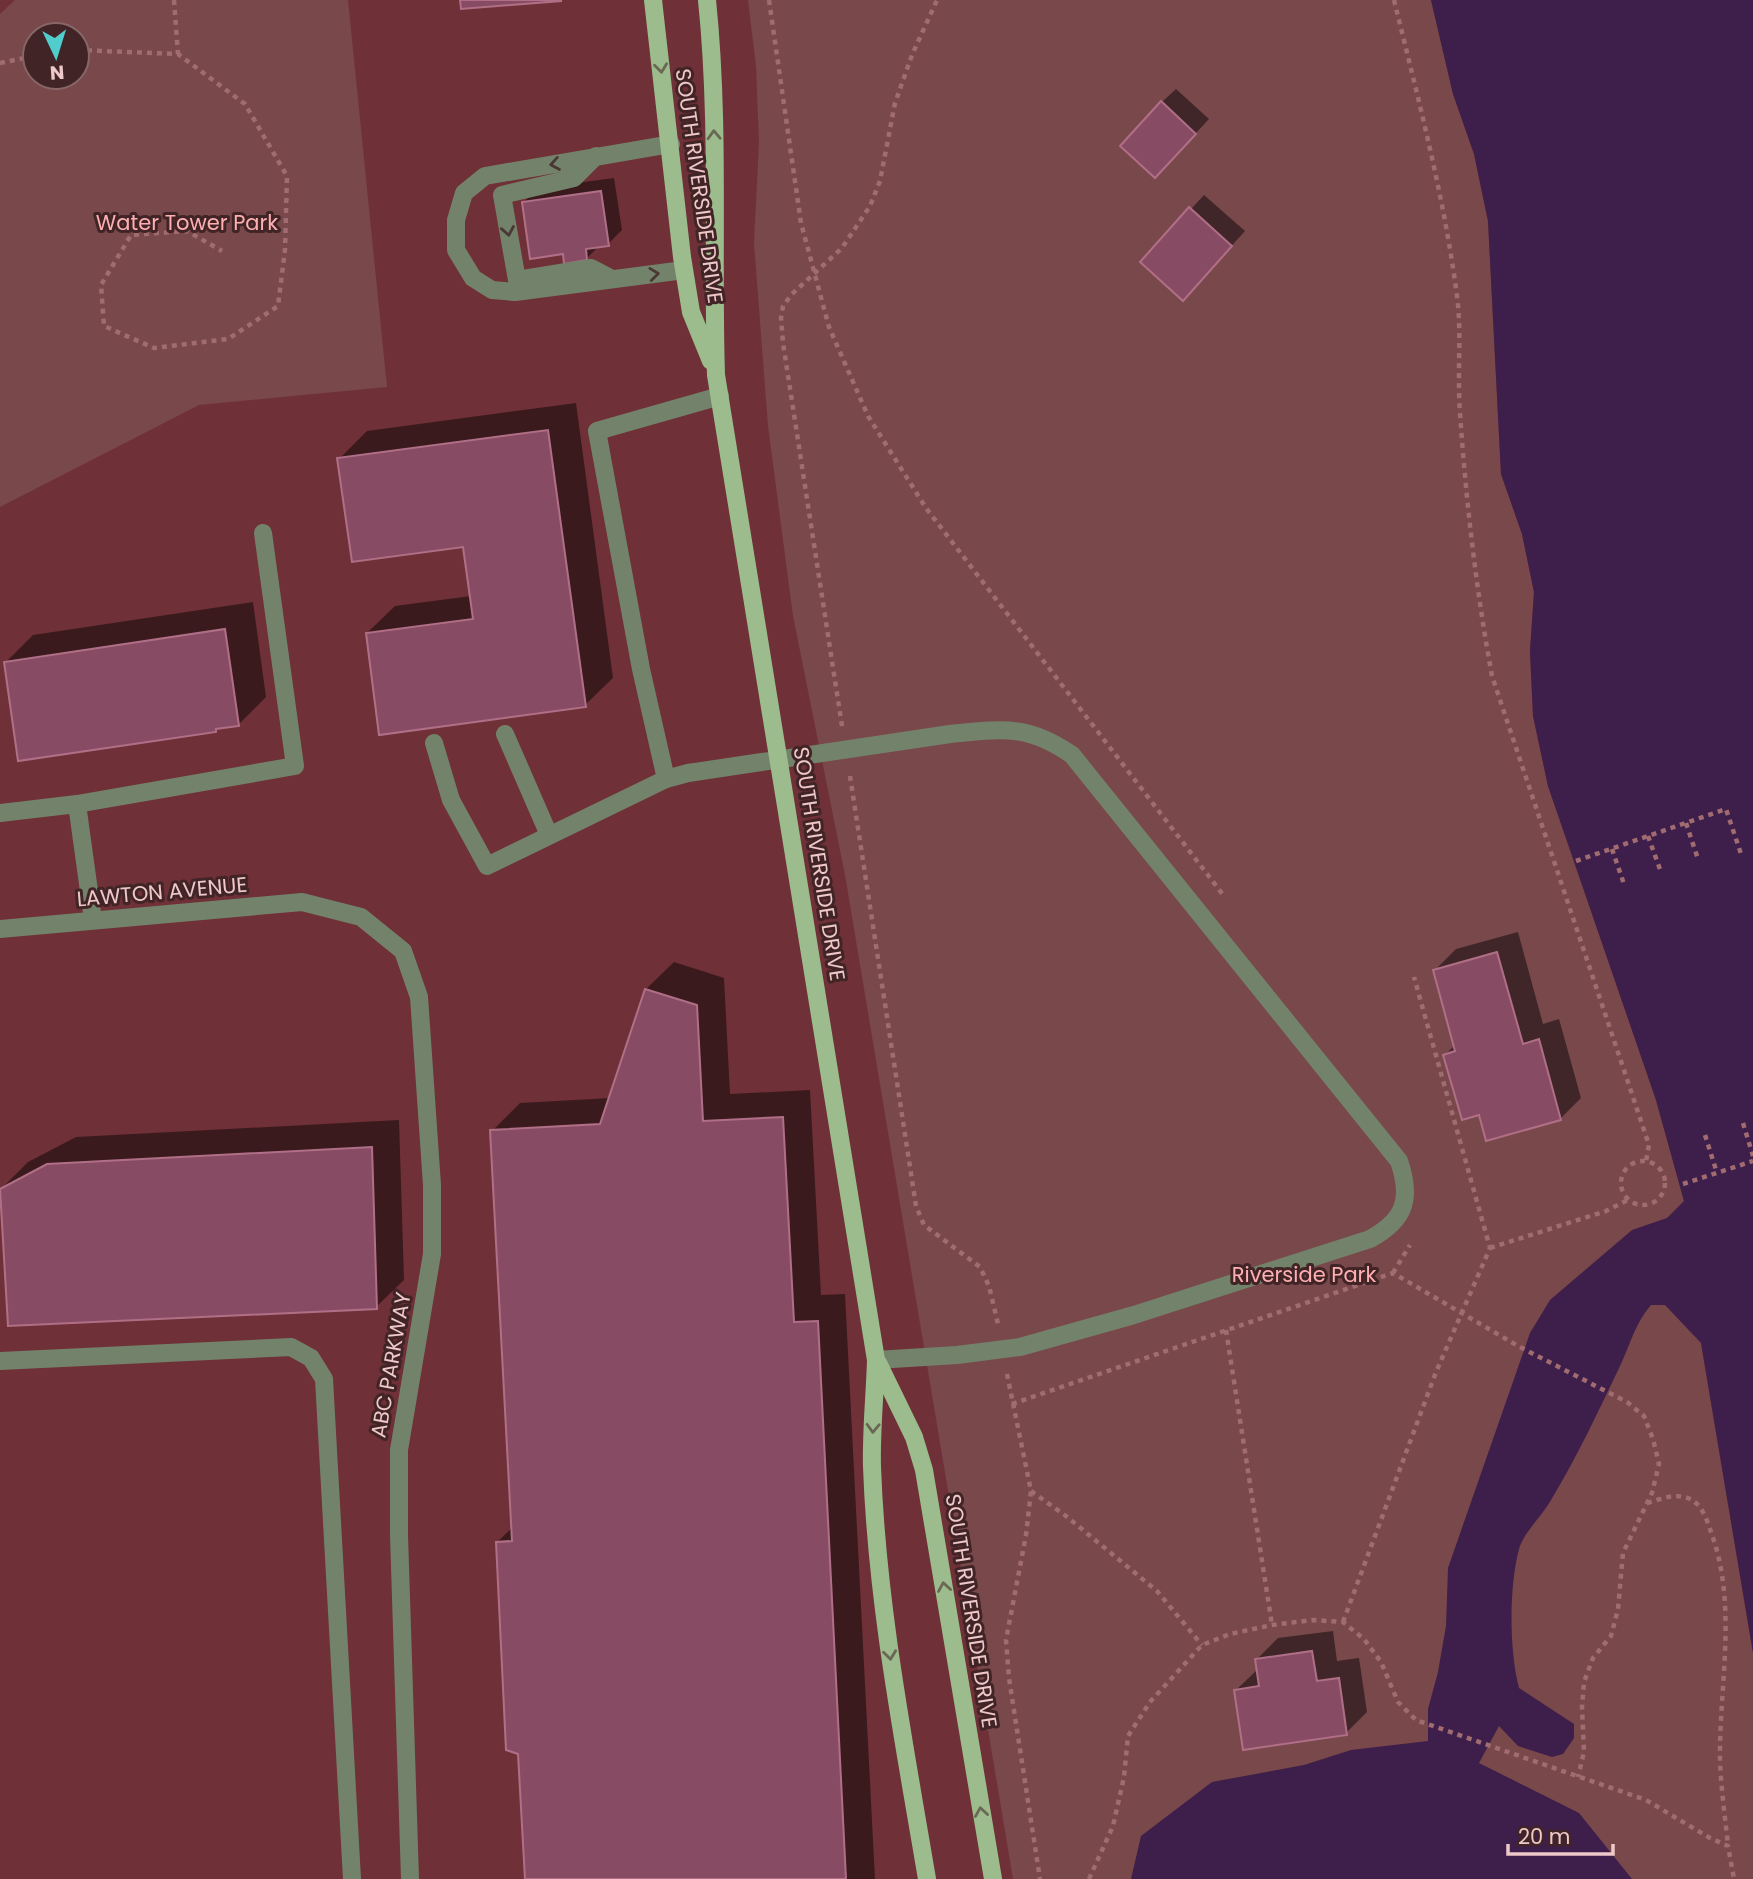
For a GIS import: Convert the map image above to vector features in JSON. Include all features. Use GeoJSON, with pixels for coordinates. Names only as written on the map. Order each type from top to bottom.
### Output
{"type":"FeatureCollection","features":[{"type":"Feature","properties":{"kind":"main road","name":"SOUTH RIVERSIDE DRIVE"},"geometry":{"type":"LineString","coordinates":[[653,0],[691,312],[716,375]]}},
{"type":"Feature","properties":{"kind":"main road","name":"SOUTH RIVERSIDE DRIVE"},"geometry":{"type":"LineString","coordinates":[[707,0],[716,203],[716,375],[876,1360],[872,1464],[879,1563],[894,1685],[927,1879]]}},
{"type":"Feature","properties":{"kind":"main road","name":"SOUTH RIVERSIDE DRIVE"},"geometry":{"type":"LineString","coordinates":[[876,1360],[914,1437],[924,1470],[993,1879]]}},
{"type":"Feature","properties":{"kind":"street"},"geometry":{"type":"LineString","coordinates":[[671,144],[485,176],[464,193],[456,220],[456,250],[473,278],[492,290],[515,292],[684,270]]}},
{"type":"Feature","properties":{"kind":"street"},"geometry":{"type":"LineString","coordinates":[[596,156],[574,178],[502,195],[517,280],[591,268],[612,279]]}},
{"type":"Feature","properties":{"kind":"street"},"geometry":{"type":"LineString","coordinates":[[666,779],[641,669],[597,431],[720,396]]}},
{"type":"Feature","properties":{"kind":"street"},"geometry":{"type":"LineString","coordinates":[[0,813],[76,804],[295,766],[263,533]]}},
{"type":"Feature","properties":{"kind":"street"},"geometry":{"type":"LineString","coordinates":[[434,743],[451,800],[487,866],[666,779],[688,773],[950,734],[1014,730],[1036,734],[1072,755],[1399,1161],[1405,1179],[1405,1198],[1400,1216],[1388,1229],[1370,1238],[1134,1315],[1020,1347],[957,1355],[876,1360]]}},
{"type":"Feature","properties":{"kind":"street"},"geometry":{"type":"LineString","coordinates":[[505,734],[549,835]]}},
{"type":"Feature","properties":{"kind":"street"},"geometry":{"type":"LineString","coordinates":[[76,804],[93,920]]}},
{"type":"Feature","properties":{"kind":"street","name":"LAWTON AVENUE"},"geometry":{"type":"LineString","coordinates":[[0,929],[302,902],[328,909]]}},
{"type":"Feature","properties":{"kind":"street","name":"ABC PARKWAY"},"geometry":{"type":"LineString","coordinates":[[328,909],[361,917],[403,951],[419,997],[432,1185],[432,1254],[399,1450],[399,1535],[411,1879]]}},
{"type":"Feature","properties":{"kind":"street"},"geometry":{"type":"LineString","coordinates":[[0,1361],[291,1347],[311,1358],[324,1379],[352,1879]]}},
{"type":"Feature","properties":{"kind":"path"},"geometry":{"type":"LineString","coordinates":[[174,0],[178,54]]}},
{"type":"Feature","properties":{"kind":"path"},"geometry":{"type":"LineString","coordinates":[[769,0],[801,223],[829,327],[868,416],[926,508],[1230,905]]}},
{"type":"Feature","properties":{"kind":"path"},"geometry":{"type":"LineString","coordinates":[[937,0],[912,55],[895,103],[880,181],[870,206],[842,248],[783,306],[781,318],[916,1206],[924,1225],[980,1267],[989,1286],[1031,1492],[1026,1535],[1006,1640],[1009,1678],[1040,1879]]}},
{"type":"Feature","properties":{"kind":"path"},"geometry":{"type":"LineString","coordinates":[[1394,0],[1443,208],[1458,299],[1460,409],[1467,497],[1481,618],[1492,676],[1649,1144],[1646,1161]]}},
{"type":"Feature","properties":{"kind":"path"},"geometry":{"type":"LineString","coordinates":[[91,51],[178,54],[245,104],[287,176],[285,250],[278,306],[228,339],[154,348],[104,326],[101,285],[131,235],[187,231],[222,251]]}},
{"type":"Feature","properties":{"kind":"path"},"geometry":{"type":"LineString","coordinates":[[0,63],[21,59]]}},
{"type":"Feature","properties":{"kind":"path"},"geometry":{"type":"LineString","coordinates":[[1576,861],[1726,809],[1741,854]]}},
{"type":"Feature","properties":{"kind":"path"},"geometry":{"type":"LineString","coordinates":[[1686,823],[1698,859]]}},
{"type":"Feature","properties":{"kind":"path"},"geometry":{"type":"LineString","coordinates":[[1648,836],[1661,872]]}},
{"type":"Feature","properties":{"kind":"path"},"geometry":{"type":"LineString","coordinates":[[1612,849],[1624,884]]}},
{"type":"Feature","properties":{"kind":"path"},"geometry":{"type":"LineString","coordinates":[[1343,1622],[1436,1372],[1490,1248],[1414,977]]}},
{"type":"Feature","properties":{"kind":"path"},"geometry":{"type":"LineString","coordinates":[[1683,1184],[1753,1158],[1743,1123]]}},
{"type":"Feature","properties":{"kind":"path"},"geometry":{"type":"LineString","coordinates":[[1705,1135],[1717,1173]]}},
{"type":"Feature","properties":{"kind":"path"},"geometry":{"type":"LineString","coordinates":[[1646,1161],[1653,1163],[1664,1174],[1665,1189],[1661,1196],[1649,1205],[1628,1200],[1621,1188],[1623,1174],[1632,1164],[1646,1161]]}},
{"type":"Feature","properties":{"kind":"path"},"geometry":{"type":"LineString","coordinates":[[1490,1248],[1606,1212],[1628,1200]]}},
{"type":"Feature","properties":{"kind":"path"},"geometry":{"type":"LineString","coordinates":[[1012,1404],[1393,1273],[1414,1239]]}},
{"type":"Feature","properties":{"kind":"path"},"geometry":{"type":"LineString","coordinates":[[1393,1273],[1518,1346],[1626,1402],[1644,1416],[1653,1439],[1659,1464],[1651,1493],[1623,1553],[1618,1609],[1611,1636],[1593,1658],[1584,1682],[1584,1752],[1578,1777]]}},
{"type":"Feature","properties":{"kind":"path"},"geometry":{"type":"LineString","coordinates":[[1226,1329],[1272,1625]]}},
{"type":"Feature","properties":{"kind":"path"},"geometry":{"type":"LineString","coordinates":[[1031,1492],[1066,1516],[1157,1591],[1202,1645]]}},
{"type":"Feature","properties":{"kind":"path"},"geometry":{"type":"LineString","coordinates":[[1646,1503],[1667,1497],[1685,1496],[1698,1504],[1715,1543],[1725,1595],[1725,1667],[1720,1762],[1734,1879]]}},
{"type":"Feature","properties":{"kind":"path"},"geometry":{"type":"LineString","coordinates":[[1089,1879],[1113,1826],[1124,1777],[1128,1735],[1150,1702],[1202,1645],[1230,1634],[1313,1620],[1343,1622],[1364,1639],[1381,1662],[1398,1702],[1416,1720],[1647,1800],[1728,1846]]}},
{"type":"Feature","properties":{"kind":"green space","name":"Water Tower Park"},"geometry":{"type":"Polygon","coordinates":[[[15,0],[348,0],[387,387],[199,405],[0,507],[0,14],[15,0]]]}},
{"type":"Feature","properties":{"kind":"green space","name":"Riverside Park"},"geometry":{"type":"Polygon","coordinates":[[[748,0],[1431,0],[1453,94],[1474,154],[1488,221],[1501,474],[1522,534],[1534,592],[1530,651],[1533,716],[1548,786],[1656,1100],[1684,1201],[1701,1343],[1753,1653],[1753,1879],[1013,1879],[845,875],[793,616],[768,426],[754,243],[759,142],[756,66],[748,0]]]}},
{"type":"Feature","properties":{"kind":"shaded area"},"geometry":{"type":"Polygon","coordinates":[[[1431,0],[1753,0],[1753,1653],[1701,1343],[1665,1305],[1651,1305],[1637,1327],[1570,1467],[1521,1543],[1516,1564],[1512,1637],[1519,1688],[1574,1724],[1574,1738],[1563,1754],[1552,1757],[1518,1746],[1499,1726],[1479,1763],[1579,1813],[1632,1879],[1131,1879],[1141,1836],[1212,1782],[1304,1765],[1351,1750],[1428,1741],[1428,1709],[1446,1626],[1448,1568],[1530,1333],[1550,1300],[1632,1230],[1667,1218],[1684,1201],[1656,1100],[1548,786],[1533,716],[1530,651],[1534,592],[1522,534],[1501,474],[1488,221],[1474,154],[1453,94],[1431,0]]]}},
{"type":"Feature","properties":{"kind":"building"},"geometry":{"type":"Polygon","coordinates":[[[460,0],[561,0],[561,1],[461,9],[460,0]]]}},
{"type":"Feature","properties":{"kind":"building"},"geometry":{"type":"Polygon","coordinates":[[[1161,101],[1196,134],[1155,178],[1120,146],[1161,101]]]}},
{"type":"Feature","properties":{"kind":"building"},"geometry":{"type":"Polygon","coordinates":[[[601,191],[609,246],[586,249],[587,260],[564,264],[563,254],[530,259],[522,202],[601,191]]]}},
{"type":"Feature","properties":{"kind":"building"},"geometry":{"type":"Polygon","coordinates":[[[1189,207],[1232,246],[1183,301],[1140,262],[1189,207]]]}},
{"type":"Feature","properties":{"kind":"building"},"geometry":{"type":"Polygon","coordinates":[[[548,430],[586,707],[379,735],[366,633],[473,619],[463,547],[352,562],[337,458],[548,430]]]}},
{"type":"Feature","properties":{"kind":"building"},"geometry":{"type":"Polygon","coordinates":[[[225,629],[239,726],[216,729],[216,732],[18,761],[4,662],[225,629]]]}},
{"type":"Feature","properties":{"kind":"building"},"geometry":{"type":"Polygon","coordinates":[[[1497,952],[1523,1044],[1539,1039],[1561,1120],[1486,1141],[1479,1115],[1462,1120],[1443,1055],[1455,1051],[1433,970],[1497,952]]]}},
{"type":"Feature","properties":{"kind":"building"},"geometry":{"type":"Polygon","coordinates":[[[645,989],[697,1005],[703,1121],[783,1117],[794,1322],[818,1321],[846,1879],[525,1879],[518,1754],[506,1750],[496,1542],[512,1541],[490,1130],[600,1124],[645,989]]]}},
{"type":"Feature","properties":{"kind":"building"},"geometry":{"type":"Polygon","coordinates":[[[372,1147],[377,1309],[8,1326],[0,1189],[47,1164],[372,1147]]]}},
{"type":"Feature","properties":{"kind":"building"},"geometry":{"type":"Polygon","coordinates":[[[1312,1651],[1317,1681],[1339,1678],[1347,1735],[1243,1750],[1234,1690],[1259,1686],[1255,1659],[1312,1651]]]}}]}
